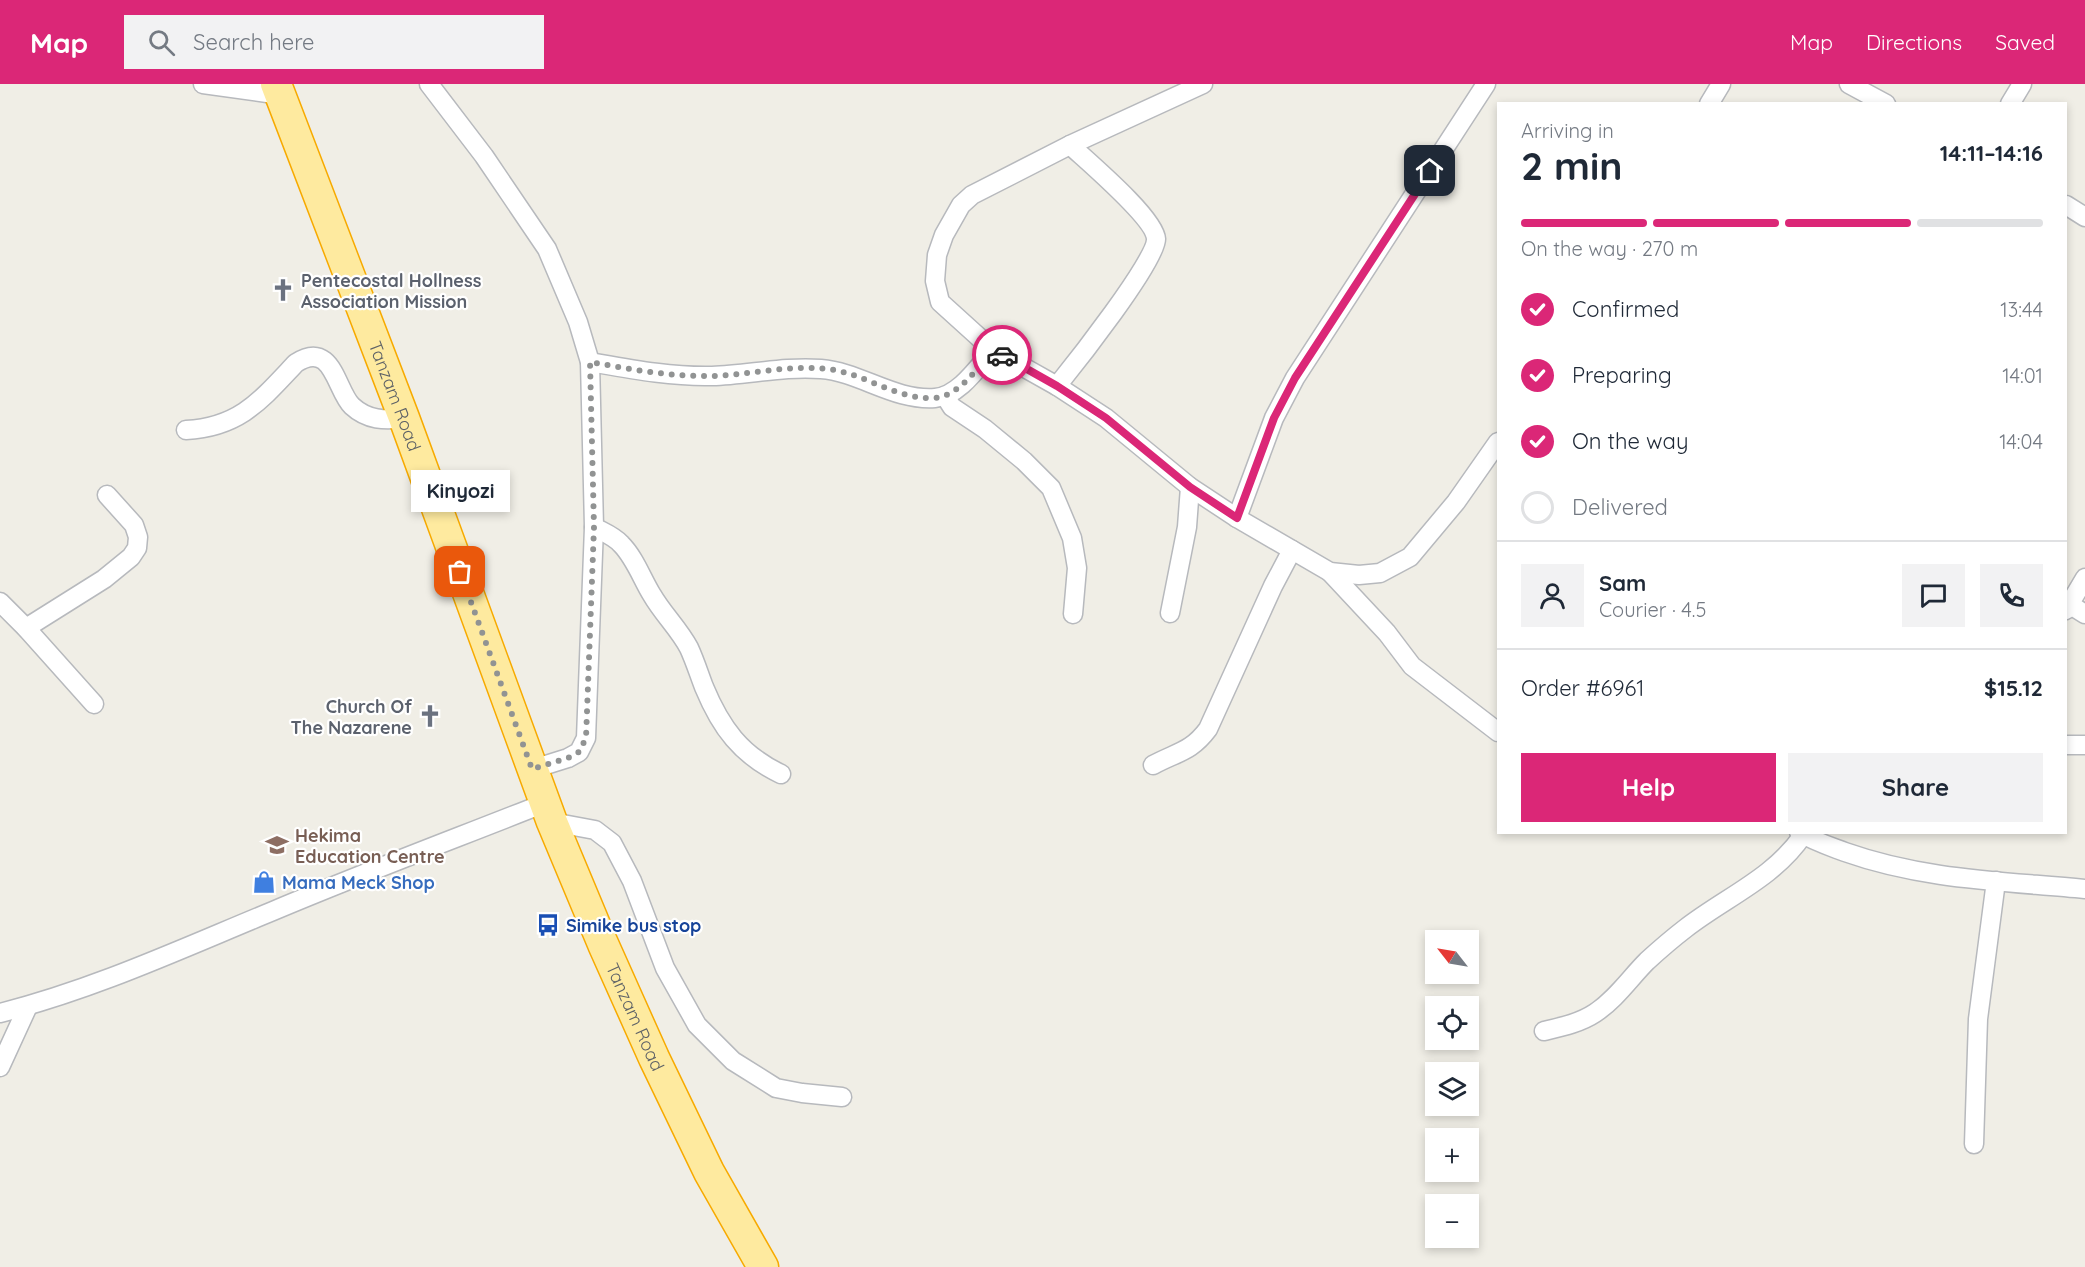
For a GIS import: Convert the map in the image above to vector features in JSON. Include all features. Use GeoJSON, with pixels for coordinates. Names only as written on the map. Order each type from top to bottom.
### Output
{"type":"FeatureCollection","features":[{"type":"Feature","properties":{"kind":"highway","name":"Tanzam Road"},"geometry":{"type":"LineString","coordinates":[[278,89],[404,418],[532,769],[603,944],[654,1058],[709,1172],[763,1267]]}},
{"type":"Feature","properties":{"kind":"street"},"geometry":{"type":"LineString","coordinates":[[203,84],[278,89]]}},
{"type":"Feature","properties":{"kind":"street"},"geometry":{"type":"LineString","coordinates":[[429,84],[484,156],[547,249],[578,322],[590,362],[594,527],[586,738],[579,752],[568,758],[532,769]]}},
{"type":"Feature","properties":{"kind":"street"},"geometry":{"type":"LineString","coordinates":[[1203,84],[1070,145],[972,195],[961,205],[944,235],[934,268],[940,302],[993,350],[1057,386],[1106,418],[1190,487],[1237,518],[1330,572],[1387,633],[1412,666],[1497,731]]}},
{"type":"Feature","properties":{"kind":"street"},"geometry":{"type":"LineString","coordinates":[[1237,518],[1274,418],[1295,378],[1486,84]]}},
{"type":"Feature","properties":{"kind":"street"},"geometry":{"type":"LineString","coordinates":[[1710,102],[1721,84]]}},
{"type":"Feature","properties":{"kind":"street"},"geometry":{"type":"LineString","coordinates":[[1849,84],[1882,102]]}},
{"type":"Feature","properties":{"kind":"street"},"geometry":{"type":"LineString","coordinates":[[2011,102],[2022,84]]}},
{"type":"Feature","properties":{"kind":"street"},"geometry":{"type":"LineString","coordinates":[[1057,386],[1093,342],[1142,270],[1152,253],[1156,239],[1152,226],[1140,211],[1070,145]]}},
{"type":"Feature","properties":{"kind":"street"},"geometry":{"type":"LineString","coordinates":[[2067,206],[2085,218]]}},
{"type":"Feature","properties":{"kind":"street"},"geometry":{"type":"LineString","coordinates":[[590,362],[646,371],[710,376],[790,369],[835,370],[886,389],[914,396],[935,398],[945,396],[970,376],[993,350]]}},
{"type":"Feature","properties":{"kind":"street"},"geometry":{"type":"LineString","coordinates":[[186,430],[211,428],[234,419],[256,403],[296,363],[304,358],[312,357],[319,358],[330,367],[346,398],[358,410],[375,419],[388,421],[404,418]]}},
{"type":"Feature","properties":{"kind":"street"},"geometry":{"type":"LineString","coordinates":[[945,396],[952,407],[985,429],[1016,454],[1051,488],[1072,538],[1077,568],[1073,614]]}},
{"type":"Feature","properties":{"kind":"street"},"geometry":{"type":"LineString","coordinates":[[1330,572],[1380,573],[1410,557],[1456,502],[1497,443]]}},
{"type":"Feature","properties":{"kind":"street"},"geometry":{"type":"LineString","coordinates":[[1170,613],[1187,527],[1190,487]]}},
{"type":"Feature","properties":{"kind":"street"},"geometry":{"type":"LineString","coordinates":[[26,628],[104,579],[131,557],[137,548],[138,537],[134,525],[107,495]]}},
{"type":"Feature","properties":{"kind":"street"},"geometry":{"type":"LineString","coordinates":[[594,527],[612,537],[630,555],[653,598],[689,648],[718,717],[730,736],[751,756],[782,774]]}},
{"type":"Feature","properties":{"kind":"street"},"geometry":{"type":"LineString","coordinates":[[1154,765],[1198,743],[1208,729],[1272,586],[1292,550]]}},
{"type":"Feature","properties":{"kind":"street"},"geometry":{"type":"LineString","coordinates":[[2085,578],[2067,607],[2085,614]]}},
{"type":"Feature","properties":{"kind":"street"},"geometry":{"type":"LineString","coordinates":[[0,602],[94,704]]}},
{"type":"Feature","properties":{"kind":"street"},"geometry":{"type":"LineString","coordinates":[[2067,745],[2085,745]]}},
{"type":"Feature","properties":{"kind":"street"},"geometry":{"type":"LineString","coordinates":[[0,1013],[114,977],[308,896],[549,812],[595,830],[612,843],[632,881],[665,968],[697,1025],[733,1061],[776,1088],[842,1097]]}},
{"type":"Feature","properties":{"kind":"street"},"geometry":{"type":"LineString","coordinates":[[1544,1031],[1571,1024],[1594,1014],[1616,996],[1649,960],[1686,928],[1773,869],[1793,850],[1801,834],[1868,860],[1904,870],[2085,889]]}},
{"type":"Feature","properties":{"kind":"street"},"geometry":{"type":"LineString","coordinates":[[1974,1144],[1978,1018],[1996,881]]}},
{"type":"Feature","properties":{"kind":"street"},"geometry":{"type":"LineString","coordinates":[[0,1067],[28,1006]]}},
{"type":"Feature","properties":{"kind":"way so far"},"geometry":{"type":"LineString","coordinates":[[460,572],[532,769],[568,758],[579,752],[586,738],[594,527],[590,362],[654,372],[710,376],[800,368],[835,370],[894,391],[935,398],[945,396],[959,387],[993,350],[1002,355]]}},
{"type":"Feature","properties":{"kind":"place","name":"Pentecostal Hollness Association Mission"},"geometry":{"type":"Point","coordinates":[283,290]}},
{"type":"Feature","properties":{"kind":"place","name":"Kinyozi"},"geometry":{"type":"Point","coordinates":[460,572]}},
{"type":"Feature","properties":{"kind":"place","name":"Church Of The Nazarene"},"geometry":{"type":"Point","coordinates":[430,716]}},
{"type":"Feature","properties":{"kind":"place","name":"Hekima Education Centre"},"geometry":{"type":"Point","coordinates":[277,845]}},
{"type":"Feature","properties":{"kind":"place","name":"Mama Meck Shop"},"geometry":{"type":"Point","coordinates":[264,882]}},
{"type":"Feature","properties":{"kind":"place","name":"Simike bus stop"},"geometry":{"type":"Point","coordinates":[548,925]}},
{"type":"Feature","properties":{"kind":"route"},"geometry":{"type":"LineString","coordinates":[[1002,355],[1057,386],[1106,418],[1190,487],[1237,518],[1257,459],[1274,418],[1295,378],[1430,171]]}}]}
